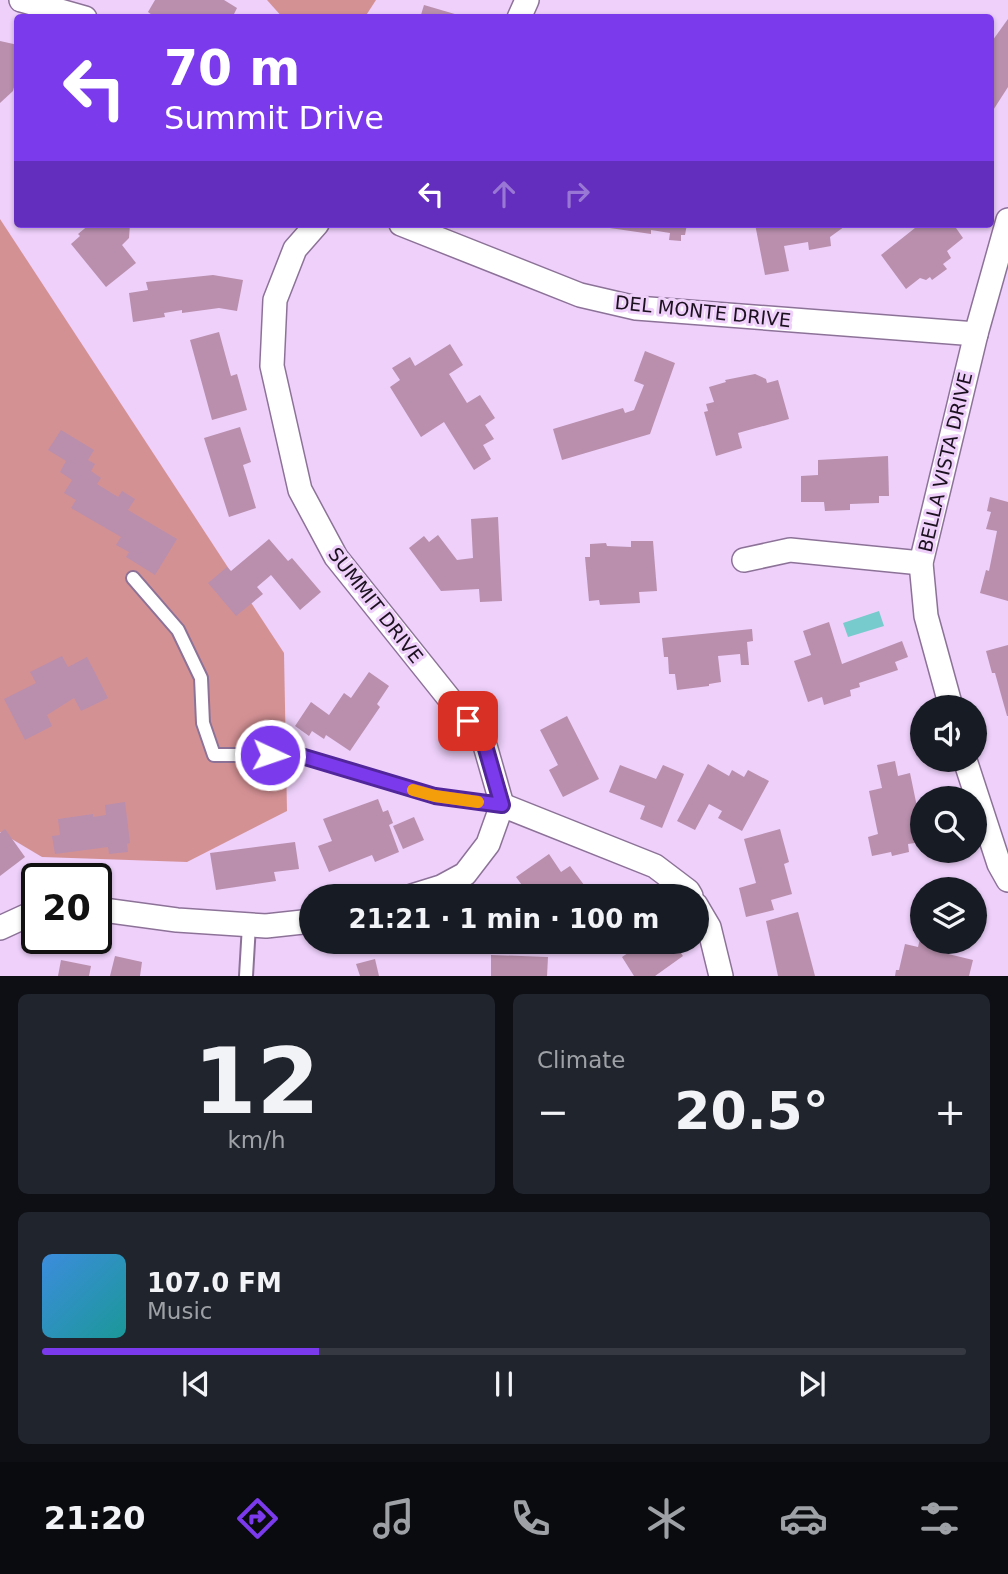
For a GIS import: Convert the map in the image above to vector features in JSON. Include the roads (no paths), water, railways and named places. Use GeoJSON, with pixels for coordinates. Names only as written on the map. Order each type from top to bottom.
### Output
{"type":"FeatureCollection","features":[{"type":"Feature","properties":{"kind":"street"},"geometry":{"type":"LineString","coordinates":[[21,0],[71,14]]}},
{"type":"Feature","properties":{"kind":"street","name":"BELLA VISTA DRIVE"},"geometry":{"type":"LineString","coordinates":[[948,695],[926,616],[921,563],[976,334],[1008,220]]}},
{"type":"Feature","properties":{"kind":"street","name":"SUMMIT DRIVE"},"geometry":{"type":"LineString","coordinates":[[313,228],[295,249],[275,300],[272,366],[300,490],[336,557],[484,742],[502,805]]}},
{"type":"Feature","properties":{"kind":"street","name":"DEL MONTE DRIVE"},"geometry":{"type":"LineString","coordinates":[[411,228],[580,295],[636,308],[976,334]]}},
{"type":"Feature","properties":{"kind":"street"},"geometry":{"type":"LineString","coordinates":[[744,560],[790,550],[921,563]]}},
{"type":"Feature","properties":{"kind":"street"},"geometry":{"type":"LineString","coordinates":[[969,772],[999,864],[1008,880]]}},
{"type":"Feature","properties":{"kind":"street"},"geometry":{"type":"LineString","coordinates":[[447,884],[465,874],[488,844],[502,805],[655,866],[679,884]]}},
{"type":"Feature","properties":{"kind":"street"},"geometry":{"type":"LineString","coordinates":[[112,911],[177,920],[249,925],[299,922]]}},
{"type":"Feature","properties":{"kind":"street"},"geometry":{"type":"LineString","coordinates":[[0,928],[21,918]]}},
{"type":"Feature","properties":{"kind":"street"},"geometry":{"type":"LineString","coordinates":[[709,927],[721,975]]}},
{"type":"Feature","properties":{"kind":"lane"},"geometry":{"type":"LineString","coordinates":[[133,578],[178,630],[201,678],[203,723],[214,755],[298,755],[435,796],[502,805]]}},
{"type":"Feature","properties":{"kind":"lane"},"geometry":{"type":"LineString","coordinates":[[246,975],[249,925]]}}]}
